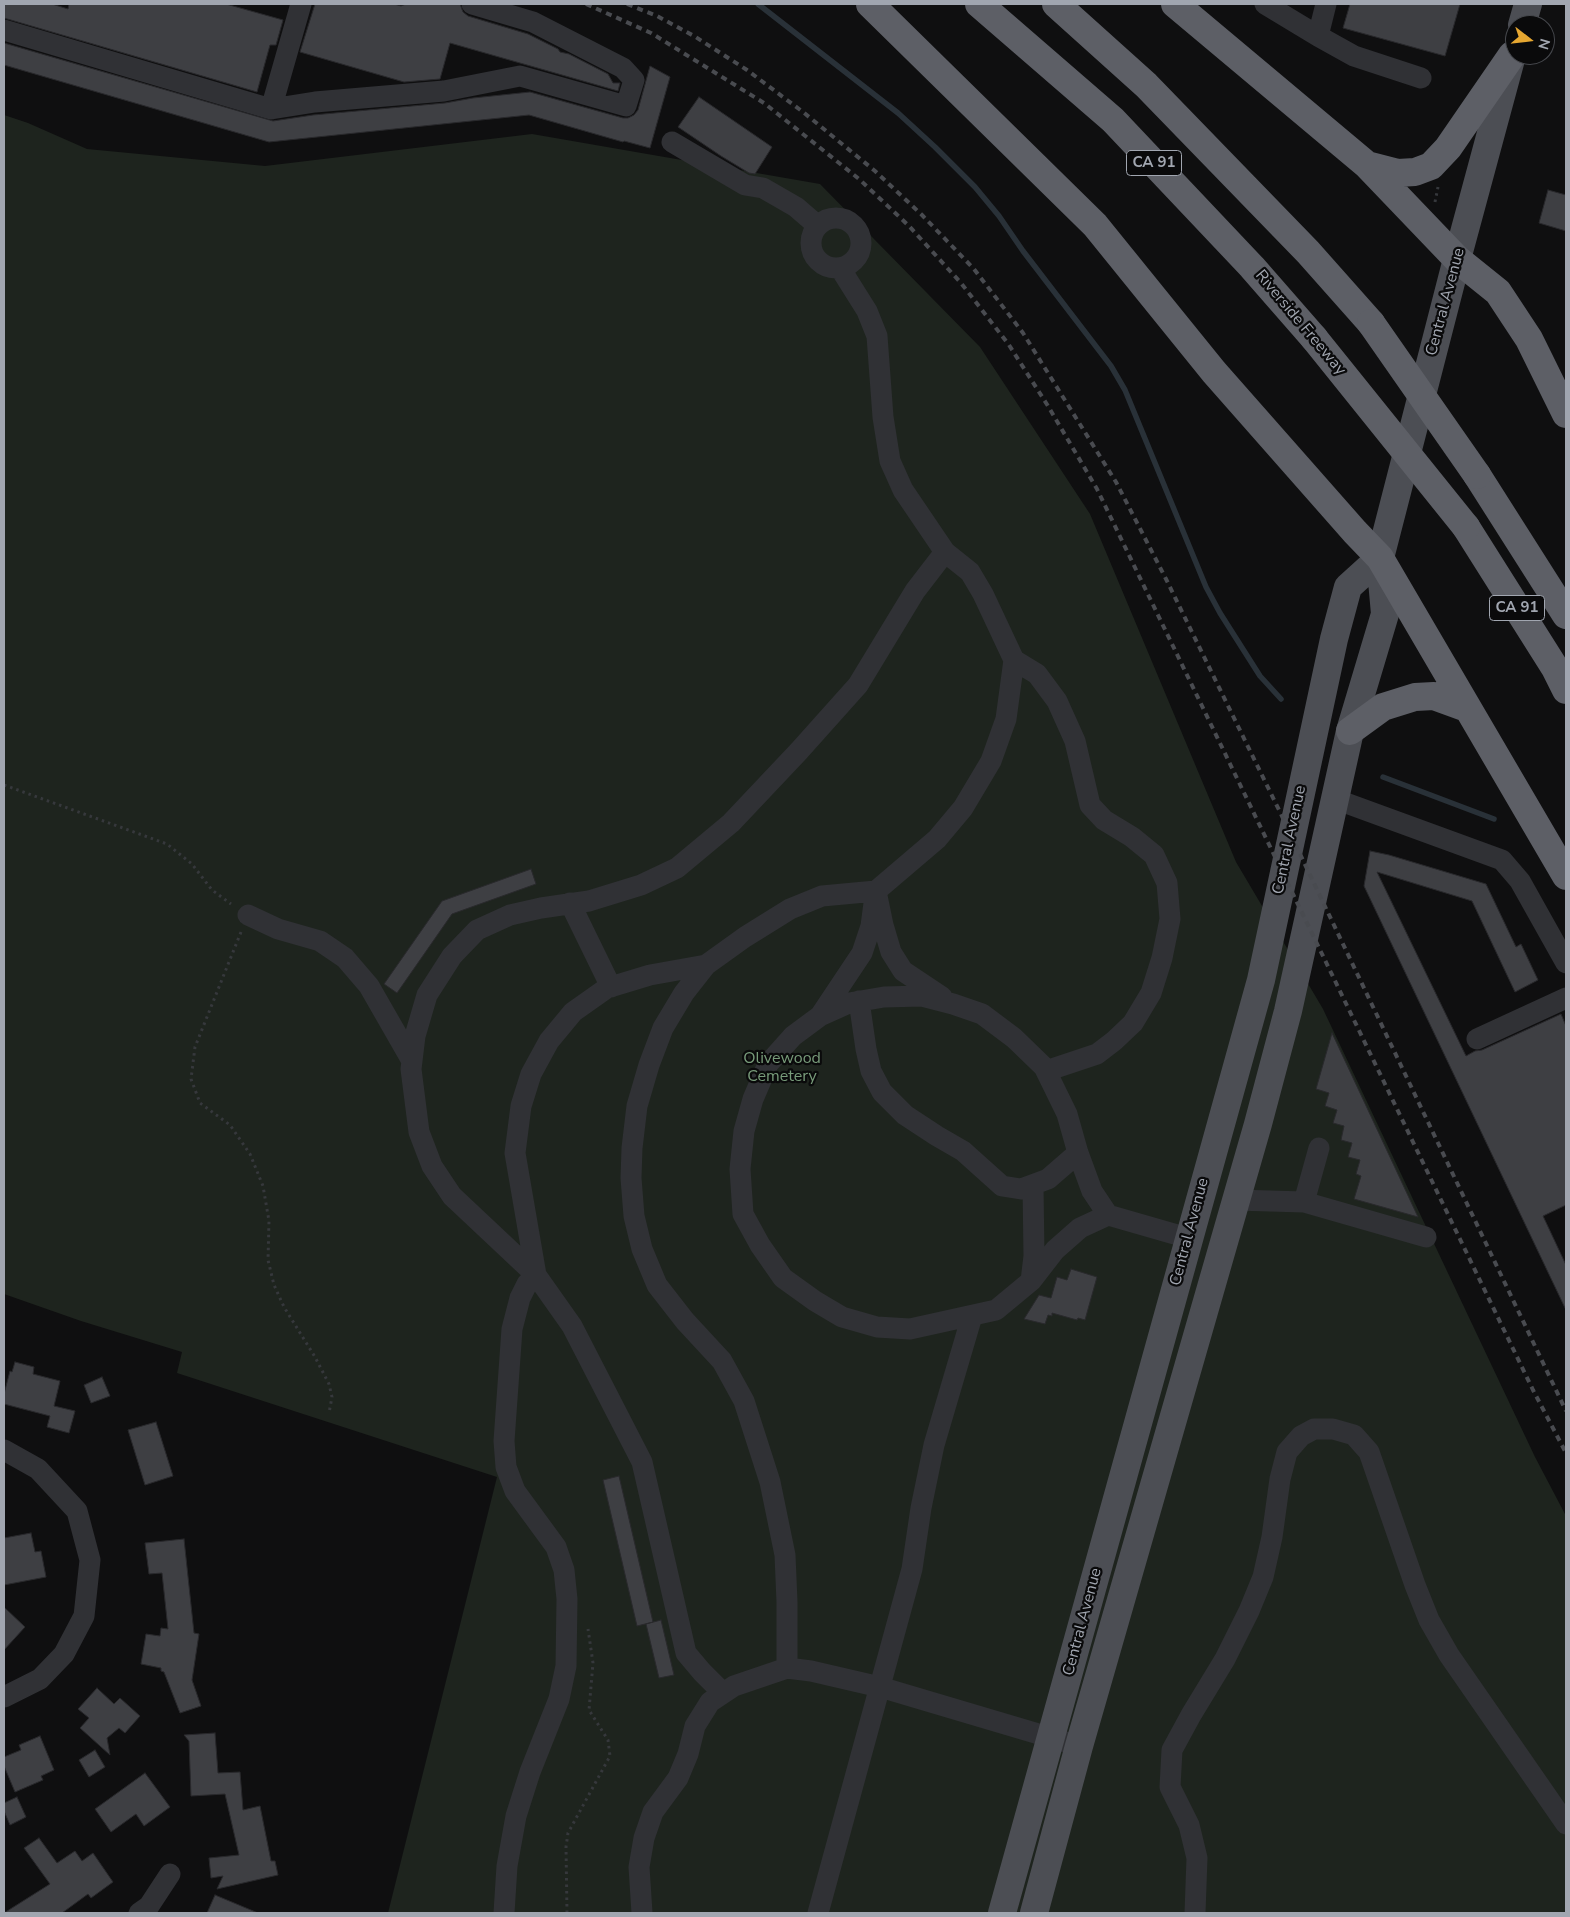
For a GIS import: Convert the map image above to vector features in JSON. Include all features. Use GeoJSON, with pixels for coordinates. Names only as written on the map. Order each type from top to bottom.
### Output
{"type":"FeatureCollection","features":[{"type":"Feature","properties":{"kind":"highway"},"geometry":{"type":"LineString","coordinates":[[870,4],[1095,225],[1214,372],[1380,558],[1566,876]]}},
{"type":"Feature","properties":{"kind":"highway","name":"Riverside Freeway"},"geometry":{"type":"LineString","coordinates":[[979,4],[1113,120],[1252,267],[1314,338],[1466,527],[1555,668],[1566,690]]}},
{"type":"Feature","properties":{"kind":"highway","name":"CA 91"},"geometry":{"type":"LineString","coordinates":[[1056,4],[1146,85],[1308,252],[1371,323],[1477,475],[1566,615]]}},
{"type":"Feature","properties":{"kind":"highway"},"geometry":{"type":"LineString","coordinates":[[1175,4],[1366,165],[1457,259],[1498,292],[1529,339],[1566,414]]}},
{"type":"Feature","properties":{"kind":"highway"},"geometry":{"type":"LineString","coordinates":[[1366,165],[1398,173],[1415,172],[1431,166],[1448,148],[1505,64]]}},
{"type":"Feature","properties":{"kind":"highway"},"geometry":{"type":"LineString","coordinates":[[1350,731],[1383,707],[1415,697],[1434,696],[1468,708]]}},
{"type":"Feature","properties":{"kind":"main road","name":"Central Avenue"},"geometry":{"type":"LineString","coordinates":[[1034,1913],[1079,1746],[1236,1200],[1288,1011],[1350,731],[1385,614],[1380,558],[1457,259],[1510,65]]}},
{"type":"Feature","properties":{"kind":"main road","name":"Central Avenue"},"geometry":{"type":"LineString","coordinates":[[1002,1913],[1261,980],[1334,639],[1348,587],[1380,558]]}},
{"type":"Feature","properties":{"kind":"street"},"geometry":{"type":"LineString","coordinates":[[272,109],[301,4]]}},
{"type":"Feature","properties":{"kind":"street"},"geometry":{"type":"LineString","coordinates":[[4,30],[272,109],[315,102],[444,91],[520,76],[626,106],[634,80],[623,68],[533,22],[472,4]]}},
{"type":"Feature","properties":{"kind":"street"},"geometry":{"type":"LineString","coordinates":[[1318,36],[1326,4]]}},
{"type":"Feature","properties":{"kind":"street"},"geometry":{"type":"LineString","coordinates":[[1271,5],[1318,36],[1354,56],[1421,78]]}},
{"type":"Feature","properties":{"kind":"street"},"geometry":{"type":"LineString","coordinates":[[672,142],[745,185],[763,188],[788,202],[818,226]]}},
{"type":"Feature","properties":{"kind":"street"},"geometry":{"type":"LineString","coordinates":[[833,219],[842,219],[850,222],[860,236],[861,244],[859,252],[848,265],[840,268],[825,266],[814,255],[812,240],[818,226],[825,221],[833,219]]}},
{"type":"Feature","properties":{"kind":"street"},"geometry":{"type":"LineString","coordinates":[[787,1668],[785,1555],[770,1482],[744,1400],[722,1361],[685,1321],[656,1285],[642,1249],[634,1216],[631,1178],[637,1106],[648,1065],[663,1028],[684,993],[706,965],[745,936],[790,909],[822,896],[876,891],[937,839],[963,808],[990,761],[1006,719],[1014,660],[983,594],[970,572],[945,552],[903,490],[890,461],[883,417],[877,336],[867,312],[840,268]]}},
{"type":"Feature","properties":{"kind":"street"},"geometry":{"type":"LineString","coordinates":[[723,1693],[686,1653],[642,1462],[572,1326],[536,1276],[452,1196],[432,1166],[419,1132],[411,1068],[415,1036],[427,995],[452,956],[477,930],[510,916],[570,903],[589,901],[641,885],[677,868],[732,823],[858,685],[915,591],[945,552]]}},
{"type":"Feature","properties":{"kind":"street"},"geometry":{"type":"LineString","coordinates":[[1014,660],[1037,674],[1057,701],[1075,741],[1090,805],[1104,820],[1154,855],[1167,883],[1170,918],[1162,958],[1151,993],[1133,1023],[1097,1054],[1046,1071]]}},
{"type":"Feature","properties":{"kind":"street"},"geometry":{"type":"LineString","coordinates":[[1335,799],[1502,860],[1520,881],[1566,963]]}},
{"type":"Feature","properties":{"kind":"street"},"geometry":{"type":"LineString","coordinates":[[876,891],[891,952],[903,970],[953,1004]]}},
{"type":"Feature","properties":{"kind":"street"},"geometry":{"type":"LineString","coordinates":[[820,1016],[862,952],[871,926],[876,891]]}},
{"type":"Feature","properties":{"kind":"street"},"geometry":{"type":"LineString","coordinates":[[570,903],[611,987]]}},
{"type":"Feature","properties":{"kind":"street"},"geometry":{"type":"LineString","coordinates":[[248,914],[278,929],[320,941],[345,958],[369,986],[412,1062]]}},
{"type":"Feature","properties":{"kind":"street"},"geometry":{"type":"LineString","coordinates":[[536,1276],[515,1153],[522,1106],[531,1074],[548,1041],[573,1012],[607,988],[650,975],[706,965]]}},
{"type":"Feature","properties":{"kind":"street"},"geometry":{"type":"LineString","coordinates":[[1477,1039],[1566,999],[1566,994]]}},
{"type":"Feature","properties":{"kind":"street"},"geometry":{"type":"LineString","coordinates":[[1108,1215],[1080,1228],[1055,1250],[1031,1282],[996,1310],[910,1329],[877,1327],[842,1318],[782,1278],[760,1245],[743,1214],[740,1170],[744,1131],[753,1099],[768,1064],[793,1036],[820,1016],[849,1003],[884,997],[922,996],[982,1014],[1014,1038],[1046,1071],[1067,1114],[1078,1154],[1092,1191],[1108,1215],[1188,1238]]}},
{"type":"Feature","properties":{"kind":"street"},"geometry":{"type":"LineString","coordinates":[[859,1001],[871,1071],[882,1092],[905,1115],[963,1151],[1002,1186],[1020,1189],[1048,1179],[1078,1154]]}},
{"type":"Feature","properties":{"kind":"street"},"geometry":{"type":"LineString","coordinates":[[1304,1202],[1319,1148]]}},
{"type":"Feature","properties":{"kind":"street"},"geometry":{"type":"LineString","coordinates":[[1031,1282],[1034,1256],[1033,1185]]}},
{"type":"Feature","properties":{"kind":"street"},"geometry":{"type":"LineString","coordinates":[[1236,1200],[1304,1202],[1426,1237]]}},
{"type":"Feature","properties":{"kind":"street"},"geometry":{"type":"LineString","coordinates":[[504,1913],[506,1866],[516,1816],[530,1772],[559,1699],[566,1666],[567,1599],[564,1570],[556,1547],[515,1491],[506,1467],[504,1441],[512,1329],[520,1298],[527,1284],[536,1276]]}},
{"type":"Feature","properties":{"kind":"street"},"geometry":{"type":"LineString","coordinates":[[818,1913],[912,1569],[921,1508],[934,1445],[972,1316]]}},
{"type":"Feature","properties":{"kind":"street"},"geometry":{"type":"LineString","coordinates":[[1195,1913],[1197,1858],[1189,1825],[1170,1787],[1172,1750],[1225,1660],[1249,1612],[1263,1577],[1272,1537],[1280,1478],[1287,1452],[1302,1436],[1314,1429],[1333,1429],[1354,1435],[1369,1452],[1429,1620],[1449,1655],[1566,1824]]}},
{"type":"Feature","properties":{"kind":"street"},"geometry":{"type":"LineString","coordinates":[[4,1450],[38,1469],[77,1511],[90,1560],[84,1616],[64,1654],[40,1680],[4,1697]]}},
{"type":"Feature","properties":{"kind":"street"},"geometry":{"type":"LineString","coordinates":[[642,1913],[639,1867],[644,1838],[653,1812],[678,1778],[688,1754],[696,1726],[710,1702],[734,1686],[787,1668],[811,1671],[880,1687],[1079,1746]]}},
{"type":"Feature","properties":{"kind":"street"},"geometry":{"type":"LineString","coordinates":[[139,1913],[149,1906],[170,1874]]}},
{"type":"Feature","properties":{"kind":"path"},"geometry":{"type":"LineString","coordinates":[[1433,210],[1438,188],[1436,181]]}},
{"type":"Feature","properties":{"kind":"path"},"geometry":{"type":"LineString","coordinates":[[4,785],[167,844],[192,864],[212,890],[248,914],[195,1047],[191,1079],[200,1103],[230,1125],[250,1154],[260,1178],[269,1221],[268,1260],[274,1285],[284,1307],[315,1357],[329,1384],[332,1397],[329,1413]]}},
{"type":"Feature","properties":{"kind":"path"},"geometry":{"type":"LineString","coordinates":[[567,1913],[566,1847],[568,1833],[610,1756],[608,1740],[589,1710],[593,1663],[588,1626]]}},
{"type":"Feature","properties":{"kind":"green space","name":"Olivewood Cemetery"},"geometry":{"type":"Polygon","coordinates":[[[4,115],[28,123],[87,149],[265,166],[532,134],[820,184],[980,347],[1090,514],[1236,862],[1323,1009],[1535,1457],[1566,1516],[1566,1913],[388,1913],[497,1477],[177,1373],[182,1352],[81,1321],[4,1294],[4,115]]]}},
{"type":"Feature","properties":{"kind":"building"},"geometry":{"type":"Polygon","coordinates":[[[4,4],[52,4],[68,9],[69,4],[226,4],[283,20],[276,45],[270,45],[257,92],[4,18],[4,4]]]}},
{"type":"Feature","properties":{"kind":"building"},"geometry":{"type":"Polygon","coordinates":[[[315,4],[394,4],[401,6],[406,4],[460,4],[463,12],[468,16],[528,34],[558,49],[560,52],[569,54],[608,74],[613,83],[620,83],[618,91],[450,43],[440,79],[404,82],[300,52],[315,4]]]}},
{"type":"Feature","properties":{"kind":"building"},"geometry":{"type":"Polygon","coordinates":[[[1350,4],[1460,4],[1445,56],[1343,28],[1350,4]]]}},
{"type":"Feature","properties":{"kind":"building"},"geometry":{"type":"Polygon","coordinates":[[[4,43],[273,121],[530,92],[628,118],[638,110],[650,66],[670,77],[650,148],[529,115],[269,142],[4,65],[4,43]]]}},
{"type":"Feature","properties":{"kind":"building"},"geometry":{"type":"Polygon","coordinates":[[[699,97],[772,147],[755,174],[749,173],[721,156],[678,127],[699,97]]]}},
{"type":"Feature","properties":{"kind":"building"},"geometry":{"type":"Polygon","coordinates":[[[1548,190],[1566,195],[1566,231],[1539,223],[1548,190]]]}},
{"type":"Feature","properties":{"kind":"building"},"geometry":{"type":"Polygon","coordinates":[[[1370,851],[1486,884],[1516,947],[1521,944],[1538,980],[1515,992],[1472,901],[1377,872],[1466,1056],[1561,1014],[1566,1026],[1566,1205],[1543,1216],[1566,1265],[1566,1310],[1364,886],[1370,851]]]}},
{"type":"Feature","properties":{"kind":"building"},"geometry":{"type":"Polygon","coordinates":[[[531,869],[536,884],[452,914],[397,993],[384,984],[442,901],[531,869]]]}},
{"type":"Feature","properties":{"kind":"building"},"geometry":{"type":"Polygon","coordinates":[[[1332,1033],[1418,1217],[1354,1199],[1361,1176],[1356,1174],[1360,1160],[1348,1157],[1352,1143],[1341,1140],[1344,1126],[1333,1123],[1337,1110],[1325,1106],[1329,1093],[1316,1089],[1332,1033]]]}},
{"type":"Feature","properties":{"kind":"building"},"geometry":{"type":"Polygon","coordinates":[[[1071,1269],[1097,1277],[1085,1320],[1078,1318],[1077,1320],[1052,1313],[1052,1316],[1048,1315],[1045,1324],[1024,1319],[1039,1295],[1051,1298],[1057,1277],[1067,1280],[1071,1269]]]}},
{"type":"Feature","properties":{"kind":"building"},"geometry":{"type":"Polygon","coordinates":[[[15,1362],[34,1367],[33,1374],[60,1381],[54,1406],[75,1411],[69,1433],[47,1427],[50,1416],[4,1404],[4,1394],[10,1371],[12,1372],[15,1362]]]}},
{"type":"Feature","properties":{"kind":"building"},"geometry":{"type":"Polygon","coordinates":[[[102,1377],[110,1396],[91,1403],[84,1385],[102,1377]]]}},
{"type":"Feature","properties":{"kind":"building"},"geometry":{"type":"Polygon","coordinates":[[[156,1422],[173,1476],[145,1485],[128,1430],[156,1422]]]}},
{"type":"Feature","properties":{"kind":"building"},"geometry":{"type":"Polygon","coordinates":[[[619,1476],[653,1622],[637,1626],[603,1480],[619,1476]]]}},
{"type":"Feature","properties":{"kind":"building"},"geometry":{"type":"Polygon","coordinates":[[[31,1533],[35,1552],[41,1551],[46,1577],[4,1585],[4,1538],[31,1533]]]}},
{"type":"Feature","properties":{"kind":"building"},"geometry":{"type":"Polygon","coordinates":[[[184,1539],[194,1633],[199,1634],[192,1680],[201,1706],[180,1713],[161,1668],[141,1664],[146,1634],[160,1636],[161,1628],[168,1629],[162,1573],[149,1574],[145,1543],[184,1539]]]}},
{"type":"Feature","properties":{"kind":"building"},"geometry":{"type":"Polygon","coordinates":[[[4,1607],[25,1627],[4,1650],[4,1607]]]}},
{"type":"Feature","properties":{"kind":"building"},"geometry":{"type":"Polygon","coordinates":[[[661,1620],[674,1675],[659,1678],[646,1624],[661,1620]]]}},
{"type":"Feature","properties":{"kind":"building"},"geometry":{"type":"Polygon","coordinates":[[[97,1688],[114,1704],[120,1698],[140,1716],[125,1733],[119,1728],[107,1738],[110,1755],[80,1728],[89,1718],[78,1709],[97,1688]]]}},
{"type":"Feature","properties":{"kind":"building"},"geometry":{"type":"Polygon","coordinates":[[[215,1733],[218,1773],[240,1772],[243,1810],[260,1806],[271,1861],[275,1861],[278,1875],[217,1889],[223,1876],[211,1878],[209,1858],[239,1855],[225,1794],[191,1796],[189,1741],[184,1735],[215,1733]]]}},
{"type":"Feature","properties":{"kind":"building"},"geometry":{"type":"Polygon","coordinates":[[[40,1736],[54,1770],[41,1776],[43,1780],[15,1792],[4,1766],[4,1757],[21,1750],[19,1745],[40,1736]]]}},
{"type":"Feature","properties":{"kind":"building"},"geometry":{"type":"Polygon","coordinates":[[[95,1750],[105,1767],[89,1777],[79,1760],[95,1750]]]}},
{"type":"Feature","properties":{"kind":"building"},"geometry":{"type":"Polygon","coordinates":[[[145,1773],[170,1807],[144,1826],[136,1814],[111,1832],[95,1809],[145,1773]]]}},
{"type":"Feature","properties":{"kind":"building"},"geometry":{"type":"Polygon","coordinates":[[[17,1797],[26,1817],[10,1825],[4,1811],[4,1803],[17,1797]]]}},
{"type":"Feature","properties":{"kind":"building"},"geometry":{"type":"Polygon","coordinates":[[[39,1838],[57,1863],[75,1851],[82,1861],[93,1853],[113,1882],[91,1898],[88,1894],[62,1913],[4,1913],[50,1884],[24,1848],[39,1838]]]}},
{"type":"Feature","properties":{"kind":"building"},"geometry":{"type":"Polygon","coordinates":[[[215,1895],[258,1913],[207,1913],[215,1895]]]}},
{"type":"Feature","properties":{"kind":"waterway"},"geometry":{"type":"LineString","coordinates":[[758,4],[898,113],[975,187],[999,216],[1023,251],[1111,366],[1125,390],[1206,587],[1220,613],[1260,676],[1281,699]]}},
{"type":"Feature","properties":{"kind":"waterway"},"geometry":{"type":"LineString","coordinates":[[1383,777],[1494,819]]}},
{"type":"Feature","properties":{"kind":"railway"},"geometry":{"type":"LineString","coordinates":[[586,4],[651,33],[764,103],[859,179],[909,226],[961,283],[1009,345],[1097,489],[1533,1390],[1566,1453]]}},
{"type":"Feature","properties":{"kind":"railway"},"geometry":{"type":"LineString","coordinates":[[627,4],[657,16],[694,36],[747,70],[803,112],[875,171],[922,215],[974,269],[1023,333],[1116,482],[1166,579],[1279,810],[1566,1411]]}}]}
